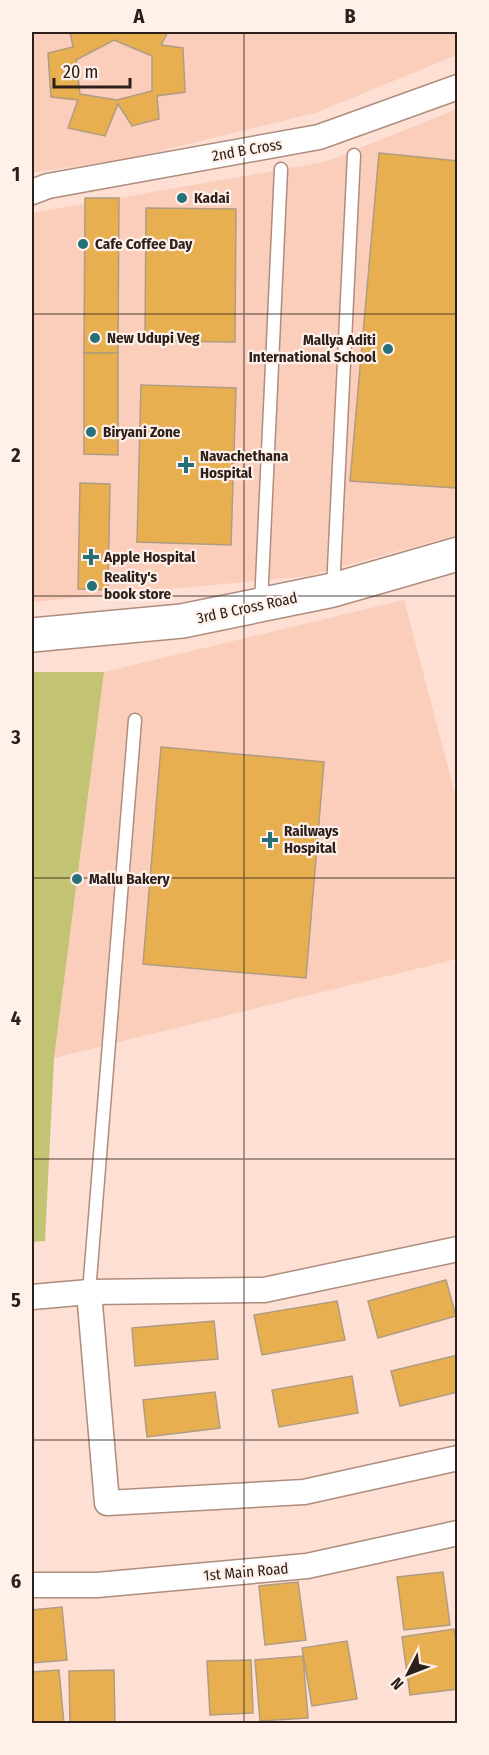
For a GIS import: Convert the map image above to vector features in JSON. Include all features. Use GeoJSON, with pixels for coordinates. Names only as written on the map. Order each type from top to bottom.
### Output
{"type":"FeatureCollection","features":[{"type":"Feature","properties":{"kind":"street","name":"2nd B Cross"},"geometry":{"type":"LineString","coordinates":[[32,192],[48,186],[319,138],[458,87]]}},
{"type":"Feature","properties":{"kind":"street","name":"3rd B Cross Road"},"geometry":{"type":"LineString","coordinates":[[32,635],[182,621],[333,590],[458,554]]}},
{"type":"Feature","properties":{"kind":"street"},"geometry":{"type":"LineString","coordinates":[[32,1297],[89,1292],[264,1290],[458,1249]]}},
{"type":"Feature","properties":{"kind":"street"},"geometry":{"type":"LineString","coordinates":[[89,1292],[107,1503],[304,1492],[458,1458]]}},
{"type":"Feature","properties":{"kind":"street","name":"1st Main Road"},"geometry":{"type":"LineString","coordinates":[[32,1585],[97,1586],[307,1566],[458,1533]]}},
{"type":"Feature","properties":{"kind":"lane"},"geometry":{"type":"LineString","coordinates":[[333,590],[354,155]]}},
{"type":"Feature","properties":{"kind":"lane"},"geometry":{"type":"LineString","coordinates":[[261,605],[281,170]]}},
{"type":"Feature","properties":{"kind":"lane"},"geometry":{"type":"LineString","coordinates":[[89,1292],[135,720]]}},
{"type":"Feature","properties":{"kind":"shaded area"},"geometry":{"type":"Polygon","coordinates":[[[32,32],[457,32],[457,55],[315,113],[131,158],[32,173],[32,32]]]}},
{"type":"Feature","properties":{"kind":"shaded area"},"geometry":{"type":"Polygon","coordinates":[[[457,109],[457,535],[308,576],[32,602],[32,213],[325,162],[457,109]]]}},
{"type":"Feature","properties":{"kind":"shaded area","name":"Railways Hospital"},"geometry":{"type":"Polygon","coordinates":[[[404,600],[457,801],[457,959],[54,1058],[104,672],[404,600]]]}},
{"type":"Feature","properties":{"kind":"shaded area"},"geometry":{"type":"Polygon","coordinates":[[[32,672],[104,672],[54,1058],[45,1241],[32,1242],[32,672]]]}},
{"type":"Feature","properties":{"kind":"building"},"geometry":{"type":"Polygon","coordinates":[[[70,32],[168,32],[161,45],[183,48],[185,92],[157,96],[159,119],[132,126],[118,104],[105,136],[68,128],[78,100],[51,97],[48,53],[73,47],[70,32]],[[114,40],[76,60],[80,94],[117,100],[152,91],[152,56],[114,40]]]}},
{"type":"Feature","properties":{"kind":"building","name":"Mallya Aditi International School"},"geometry":{"type":"Polygon","coordinates":[[[379,153],[458,161],[456,488],[350,481],[379,153]]]}},
{"type":"Feature","properties":{"kind":"building"},"geometry":{"type":"Polygon","coordinates":[[[85,198],[119,198],[118,353],[84,353],[85,198]]]}},
{"type":"Feature","properties":{"kind":"building"},"geometry":{"type":"Polygon","coordinates":[[[146,208],[236,209],[235,342],[145,341],[146,208]]]}},
{"type":"Feature","properties":{"kind":"building"},"geometry":{"type":"Polygon","coordinates":[[[84,353],[118,353],[118,455],[84,454],[84,353]]]}},
{"type":"Feature","properties":{"kind":"building","name":"Navachethana Hospital"},"geometry":{"type":"Polygon","coordinates":[[[141,385],[236,388],[231,545],[137,542],[141,385]]]}},
{"type":"Feature","properties":{"kind":"building"},"geometry":{"type":"Polygon","coordinates":[[[80,483],[110,484],[108,590],[78,589],[80,483]]]}},
{"type":"Feature","properties":{"kind":"building"},"geometry":{"type":"Polygon","coordinates":[[[161,747],[324,762],[306,978],[143,964],[161,747]]]}},
{"type":"Feature","properties":{"kind":"building"},"geometry":{"type":"Polygon","coordinates":[[[446,1280],[456,1316],[378,1338],[368,1301],[446,1280]]]}},
{"type":"Feature","properties":{"kind":"building"},"geometry":{"type":"Polygon","coordinates":[[[337,1301],[345,1340],[262,1355],[254,1315],[337,1301]]]}},
{"type":"Feature","properties":{"kind":"building"},"geometry":{"type":"Polygon","coordinates":[[[214,1321],[218,1359],[135,1366],[132,1328],[214,1321]]]}},
{"type":"Feature","properties":{"kind":"building"},"geometry":{"type":"Polygon","coordinates":[[[458,1355],[458,1392],[400,1406],[391,1371],[458,1355]]]}},
{"type":"Feature","properties":{"kind":"building"},"geometry":{"type":"Polygon","coordinates":[[[352,1376],[358,1413],[279,1427],[272,1390],[352,1376]]]}},
{"type":"Feature","properties":{"kind":"building"},"geometry":{"type":"Polygon","coordinates":[[[215,1392],[220,1428],[147,1437],[143,1400],[215,1392]]]}},
{"type":"Feature","properties":{"kind":"building"},"geometry":{"type":"Polygon","coordinates":[[[443,1572],[450,1625],[404,1630],[397,1577],[443,1572]]]}},
{"type":"Feature","properties":{"kind":"building"},"geometry":{"type":"Polygon","coordinates":[[[298,1582],[306,1640],[265,1645],[259,1586],[298,1582]]]}},
{"type":"Feature","properties":{"kind":"building"},"geometry":{"type":"Polygon","coordinates":[[[62,1607],[67,1660],[32,1663],[32,1610],[62,1607]]]}},
{"type":"Feature","properties":{"kind":"building"},"geometry":{"type":"Polygon","coordinates":[[[454,1629],[458,1650],[458,1689],[410,1695],[402,1637],[454,1629]]]}},
{"type":"Feature","properties":{"kind":"building"},"geometry":{"type":"Polygon","coordinates":[[[347,1641],[357,1699],[312,1706],[302,1648],[347,1641]]]}},
{"type":"Feature","properties":{"kind":"building"},"geometry":{"type":"Polygon","coordinates":[[[303,1656],[308,1718],[260,1721],[255,1660],[303,1656]]]}},
{"type":"Feature","properties":{"kind":"building"},"geometry":{"type":"Polygon","coordinates":[[[251,1660],[253,1713],[210,1715],[207,1661],[251,1660]]]}},
{"type":"Feature","properties":{"kind":"building"},"geometry":{"type":"Polygon","coordinates":[[[59,1670],[64,1724],[32,1724],[32,1672],[59,1670]]]}},
{"type":"Feature","properties":{"kind":"building"},"geometry":{"type":"Polygon","coordinates":[[[114,1670],[115,1724],[70,1724],[69,1671],[114,1670]]]}},
{"type":"Feature","properties":{"kind":"place","name":"Kadai"},"geometry":{"type":"Point","coordinates":[182,198]}},
{"type":"Feature","properties":{"kind":"place","name":"Cafe Coffee Day"},"geometry":{"type":"Point","coordinates":[83,244]}},
{"type":"Feature","properties":{"kind":"place","name":"New Udupi Veg"},"geometry":{"type":"Point","coordinates":[95,338]}},
{"type":"Feature","properties":{"kind":"place","name":"Mallya Aditi International School"},"geometry":{"type":"Point","coordinates":[388,349]}},
{"type":"Feature","properties":{"kind":"place","name":"Biryani Zone"},"geometry":{"type":"Point","coordinates":[91,432]}},
{"type":"Feature","properties":{"kind":"place","name":"Navachethana Hospital"},"geometry":{"type":"Point","coordinates":[186,465]}},
{"type":"Feature","properties":{"kind":"place","name":"Apple Hospital"},"geometry":{"type":"Point","coordinates":[91,557]}},
{"type":"Feature","properties":{"kind":"place","name":"Reality's book store"},"geometry":{"type":"Point","coordinates":[92,586]}},
{"type":"Feature","properties":{"kind":"place","name":"Railways Hospital"},"geometry":{"type":"Point","coordinates":[270,840]}},
{"type":"Feature","properties":{"kind":"place","name":"Mallu Bakery"},"geometry":{"type":"Point","coordinates":[77,879]}}]}
